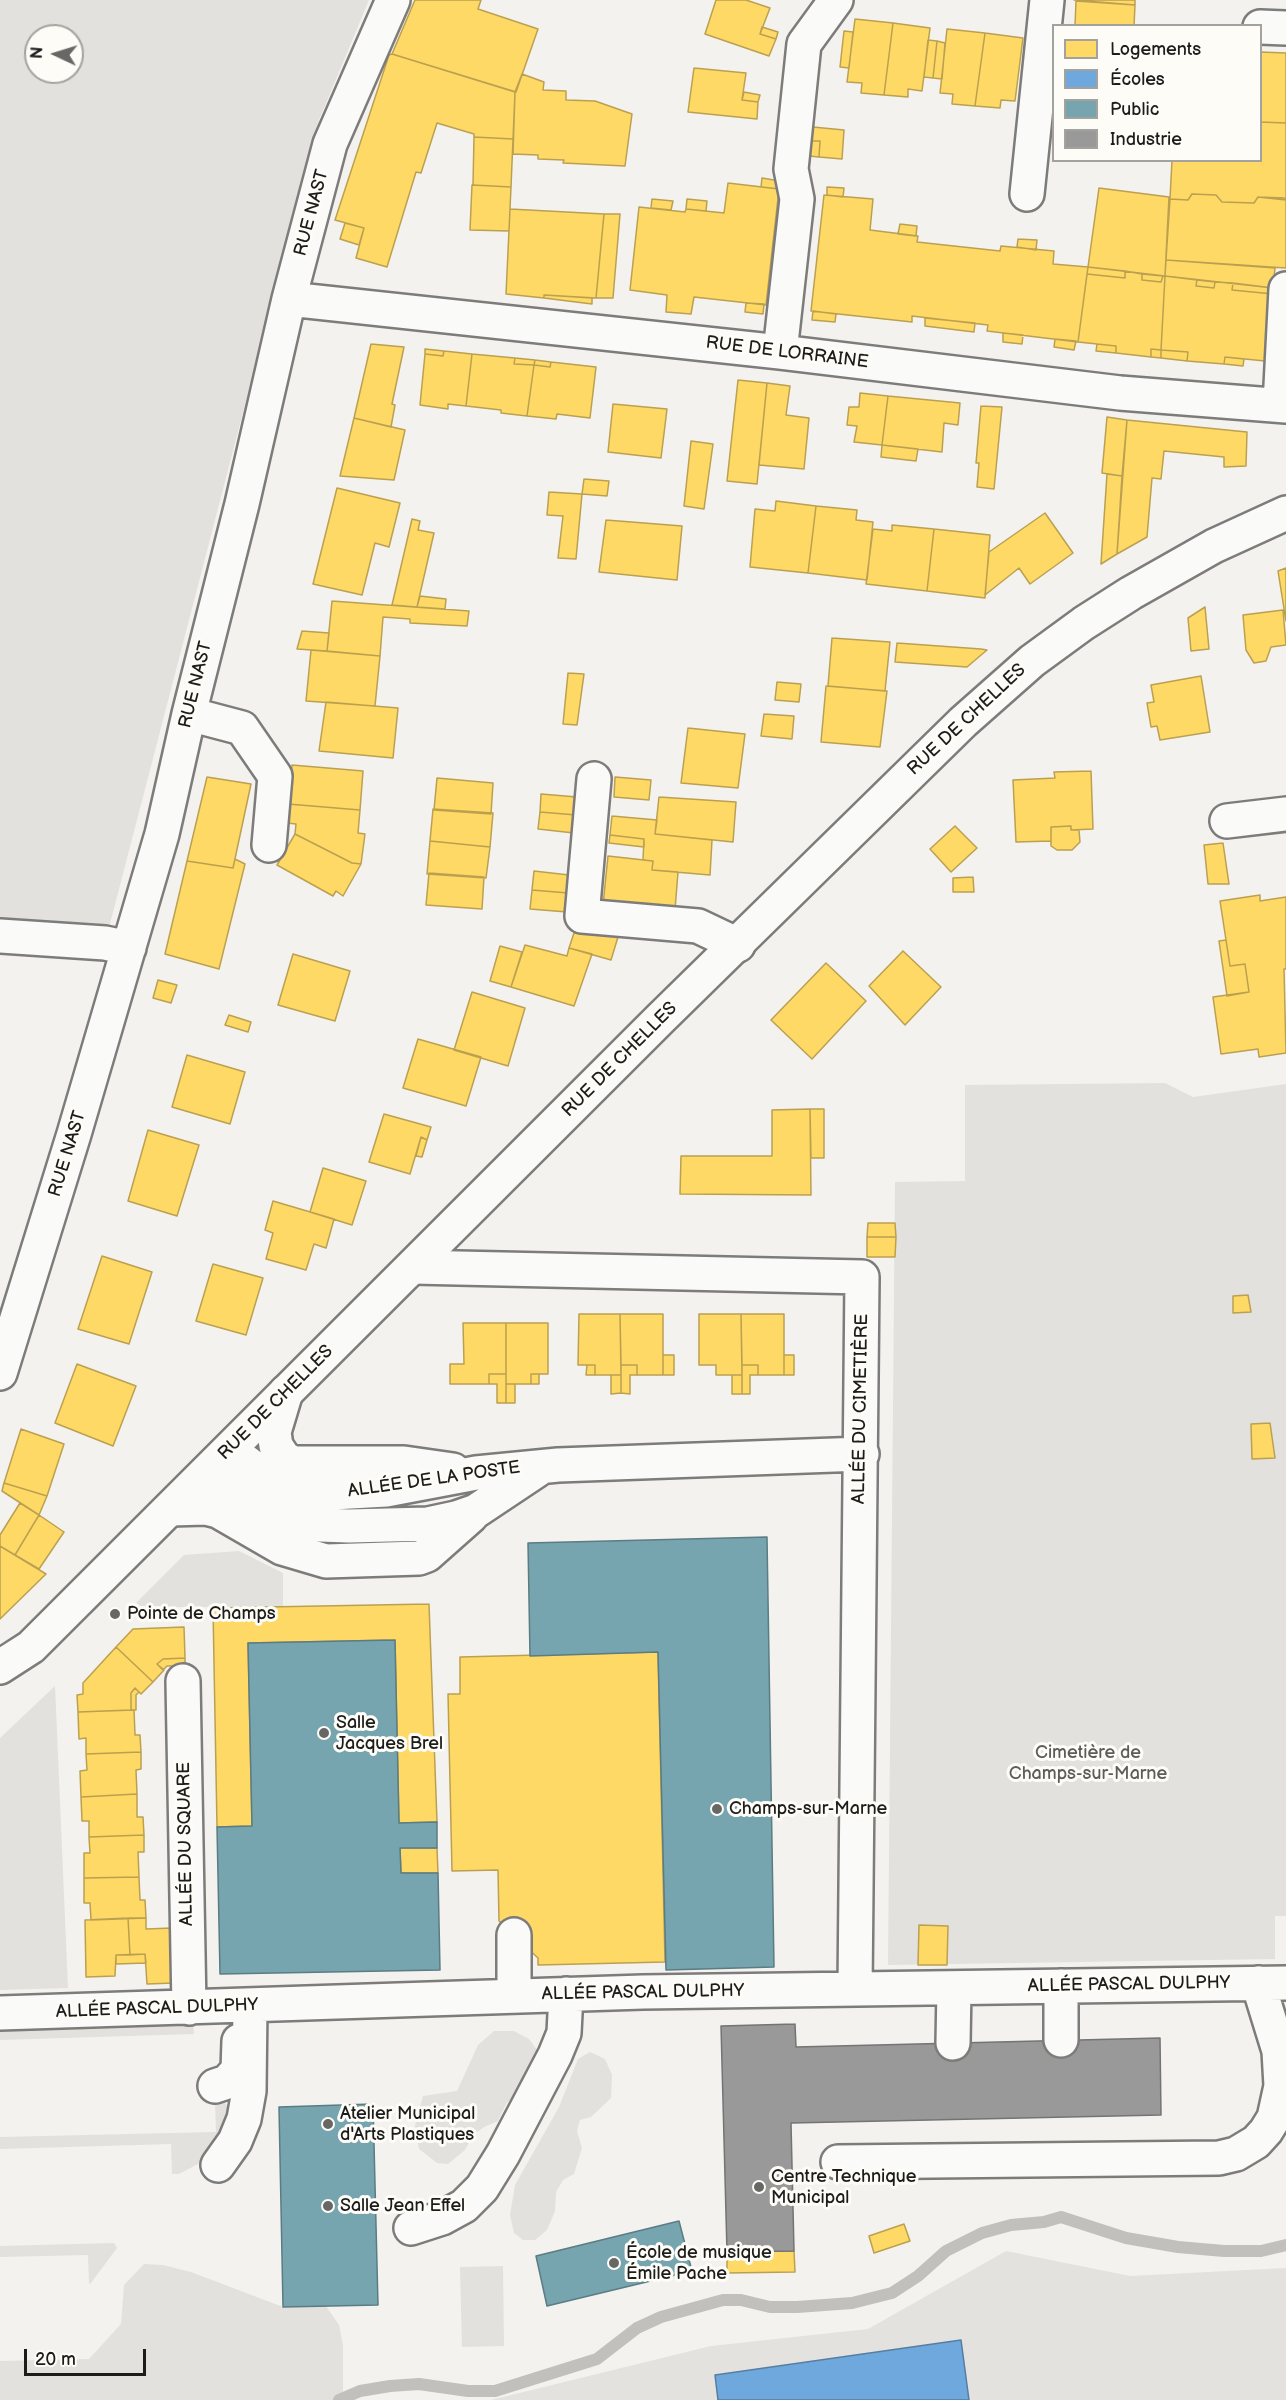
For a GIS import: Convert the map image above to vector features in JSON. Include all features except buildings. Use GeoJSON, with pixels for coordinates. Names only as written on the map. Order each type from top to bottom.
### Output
{"type":"FeatureCollection","features":[{"type":"Feature","properties":{"kind":"street","name":"RUE NAST"},"geometry":{"type":"LineString","coordinates":[[0,1373],[162,834],[289,299],[330,144],[393,0]]}},
{"type":"Feature","properties":{"kind":"street"},"geometry":{"type":"LineString","coordinates":[[780,352],[797,199],[791,169],[804,44],[836,0]]}},
{"type":"Feature","properties":{"kind":"street"},"geometry":{"type":"LineString","coordinates":[[1027,194],[1047,0]]}},
{"type":"Feature","properties":{"kind":"street"},"geometry":{"type":"LineString","coordinates":[[1262,27],[1286,28]]}},
{"type":"Feature","properties":{"kind":"street"},"geometry":{"type":"LineString","coordinates":[[1283,405],[1286,289]]}},
{"type":"Feature","properties":{"kind":"street","name":"RUE DE LORRAINE"},"geometry":{"type":"LineString","coordinates":[[289,299],[780,352],[1120,393],[1283,405]]}},
{"type":"Feature","properties":{"kind":"street","name":"RUE DE CHELLES"},"geometry":{"type":"LineString","coordinates":[[0,1667],[30,1647],[911,771],[1032,661],[1084,623],[1131,593],[1214,546],[1286,513]]}},
{"type":"Feature","properties":{"kind":"street"},"geometry":{"type":"LineString","coordinates":[[189,714],[242,728],[275,776],[269,844]]}},
{"type":"Feature","properties":{"kind":"street"},"geometry":{"type":"LineString","coordinates":[[594,779],[582,916],[698,926],[738,945]]}},
{"type":"Feature","properties":{"kind":"street"},"geometry":{"type":"LineString","coordinates":[[1227,821],[1286,814]]}},
{"type":"Feature","properties":{"kind":"street"},"geometry":{"type":"LineString","coordinates":[[0,936],[105,943],[129,948]]}},
{"type":"Feature","properties":{"kind":"street","name":"ALLÉE DU CIMETIÈRE"},"geometry":{"type":"LineString","coordinates":[[413,1267],[862,1277],[855,1989]]}},
{"type":"Feature","properties":{"kind":"street"},"geometry":{"type":"LineString","coordinates":[[286,1392],[274,1432],[276,1446],[284,1458],[293,1463],[404,1463],[476,1473]]}},
{"type":"Feature","properties":{"kind":"street","name":"ALLÉE DE LA POSTE"},"geometry":{"type":"LineString","coordinates":[[230,1450],[281,1488],[295,1493],[386,1490],[476,1473],[544,1466],[862,1454]]}},
{"type":"Feature","properties":{"kind":"street","name":"ALLÉE DE LA POSTE"},"geometry":{"type":"LineString","coordinates":[[207,1473],[295,1518],[320,1525],[349,1526],[428,1524],[476,1511],[544,1466]]}},
{"type":"Feature","properties":{"kind":"street"},"geometry":{"type":"LineString","coordinates":[[170,1509],[206,1508],[218,1511],[282,1548],[326,1561],[419,1558],[427,1555],[476,1511]]}},
{"type":"Feature","properties":{"kind":"street"},"geometry":{"type":"LineString","coordinates":[[0,1690],[30,1647]]}},
{"type":"Feature","properties":{"kind":"street","name":"ALLÉE DU SQUARE"},"geometry":{"type":"LineString","coordinates":[[183,1681],[189,2008]]}},
{"type":"Feature","properties":{"kind":"street"},"geometry":{"type":"LineString","coordinates":[[514,1935],[514,1996]]}},
{"type":"Feature","properties":{"kind":"street"},"geometry":{"type":"LineString","coordinates":[[838,2162],[1219,2158],[1236,2154],[1256,2142],[1266,2131],[1274,2118],[1281,2086],[1272,1983]]}},
{"type":"Feature","properties":{"kind":"street","name":"ALLÉE PASCAL DULPHY"},"geometry":{"type":"LineString","coordinates":[[0,2013],[566,1994],[1272,1983]]}},
{"type":"Feature","properties":{"kind":"street"},"geometry":{"type":"LineString","coordinates":[[1061,1986],[1061,2040]]}},
{"type":"Feature","properties":{"kind":"street"},"geometry":{"type":"LineString","coordinates":[[953,2043],[954,1988]]}},
{"type":"Feature","properties":{"kind":"street"},"geometry":{"type":"LineString","coordinates":[[411,2228],[442,2218],[456,2210],[482,2188],[503,2154],[555,2055],[564,2033],[566,1994]]}},
{"type":"Feature","properties":{"kind":"street"},"geometry":{"type":"LineString","coordinates":[[215,2086],[227,2082],[238,2070],[244,2006]]}},
{"type":"Feature","properties":{"kind":"street"},"geometry":{"type":"LineString","coordinates":[[218,2165],[236,2141],[244,2119],[249,2091],[244,2006]]}},
{"type":"Feature","properties":{"kind":"shaded area"},"geometry":{"type":"Polygon","coordinates":[[[1006,2251],[1130,2276],[1286,2268],[1286,2400],[491,2400],[711,2346],[868,2329],[1006,2251]]]}},
{"type":"Feature","properties":{"kind":"green space"},"geometry":{"type":"Polygon","coordinates":[[[0,0],[369,0],[319,120],[105,943],[0,936],[0,0]]]}},
{"type":"Feature","properties":{"kind":"green space","name":"Cimetière de Champs-sur-Marne"},"geometry":{"type":"Polygon","coordinates":[[[1165,1083],[1193,1097],[1286,1084],[1286,1916],[1275,1916],[1275,1959],[888,1965],[895,1182],[965,1181],[965,1085],[1165,1083]]]}},
{"type":"Feature","properties":{"kind":"green space"},"geometry":{"type":"Polygon","coordinates":[[[239,1551],[283,1573],[283,1607],[132,1607],[184,1555],[239,1551]]]}},
{"type":"Feature","properties":{"kind":"green space"},"geometry":{"type":"Polygon","coordinates":[[[55,1686],[68,1988],[0,1990],[0,1738],[55,1686]]]}},
{"type":"Feature","properties":{"kind":"green space"},"geometry":{"type":"Polygon","coordinates":[[[193,2024],[194,2034],[0,2040],[0,2029],[193,2024]]]}},
{"type":"Feature","properties":{"kind":"green space"},"geometry":{"type":"Polygon","coordinates":[[[494,2031],[514,2031],[529,2039],[537,2050],[522,2088],[506,2104],[498,2121],[473,2135],[465,2150],[448,2164],[437,2163],[419,2149],[415,2125],[423,2096],[457,2091],[478,2045],[494,2031]]]}},
{"type":"Feature","properties":{"kind":"green space"},"geometry":{"type":"Polygon","coordinates":[[[590,2052],[605,2059],[612,2075],[611,2098],[591,2117],[580,2120],[577,2131],[582,2148],[574,2174],[563,2180],[556,2192],[555,2211],[547,2230],[535,2240],[523,2240],[514,2233],[510,2215],[515,2185],[559,2107],[578,2059],[590,2052]]]}},
{"type":"Feature","properties":{"kind":"green space"},"geometry":{"type":"Polygon","coordinates":[[[215,2102],[225,2103],[233,2111],[217,2144],[198,2164],[179,2174],[172,2174],[171,2144],[0,2149],[0,2137],[216,2132],[215,2102]]]}},
{"type":"Feature","properties":{"kind":"green space"},"geometry":{"type":"Polygon","coordinates":[[[114,2243],[117,2248],[89,2284],[88,2255],[0,2257],[0,2246],[114,2243]]]}},
{"type":"Feature","properties":{"kind":"green space"},"geometry":{"type":"Polygon","coordinates":[[[144,2264],[163,2265],[191,2272],[283,2307],[326,2306],[339,2325],[343,2345],[343,2400],[0,2400],[0,2361],[89,2359],[121,2324],[124,2285],[144,2264]]]}},
{"type":"Feature","properties":{"kind":"green space"},"geometry":{"type":"Polygon","coordinates":[[[503,2266],[504,2346],[462,2347],[460,2267],[503,2266]]]}},
{"type":"Feature","properties":{"kind":"waterway"},"geometry":{"type":"LineString","coordinates":[[339,2400],[360,2391],[419,2384],[468,2391],[495,2391],[597,2359],[637,2328],[661,2317],[723,2300],[741,2300],[770,2307],[797,2307],[852,2303],[892,2293],[918,2276],[946,2251],[982,2233],[1011,2225],[1044,2222],[1061,2217],[1126,2238],[1178,2247],[1261,2251],[1286,2245]]}},
{"type":"Feature","properties":{"kind":"place","name":"Pointe de Champs"},"geometry":{"type":"Point","coordinates":[115,1614]}},
{"type":"Feature","properties":{"kind":"place","name":"Salle Jacques Brel"},"geometry":{"type":"Point","coordinates":[324,1733]}},
{"type":"Feature","properties":{"kind":"place","name":"Champs-sur-Marne"},"geometry":{"type":"Point","coordinates":[717,1809]}},
{"type":"Feature","properties":{"kind":"place","name":"Atelier Municipal d'Arts Plastiques"},"geometry":{"type":"Point","coordinates":[328,2124]}},
{"type":"Feature","properties":{"kind":"place","name":"Centre Technique Municipal"},"geometry":{"type":"Point","coordinates":[759,2187]}},
{"type":"Feature","properties":{"kind":"place","name":"Salle Jean Effel"},"geometry":{"type":"Point","coordinates":[328,2206]}},
{"type":"Feature","properties":{"kind":"place","name":"École de musique Émile Pache"},"geometry":{"type":"Point","coordinates":[614,2263]}}]}
